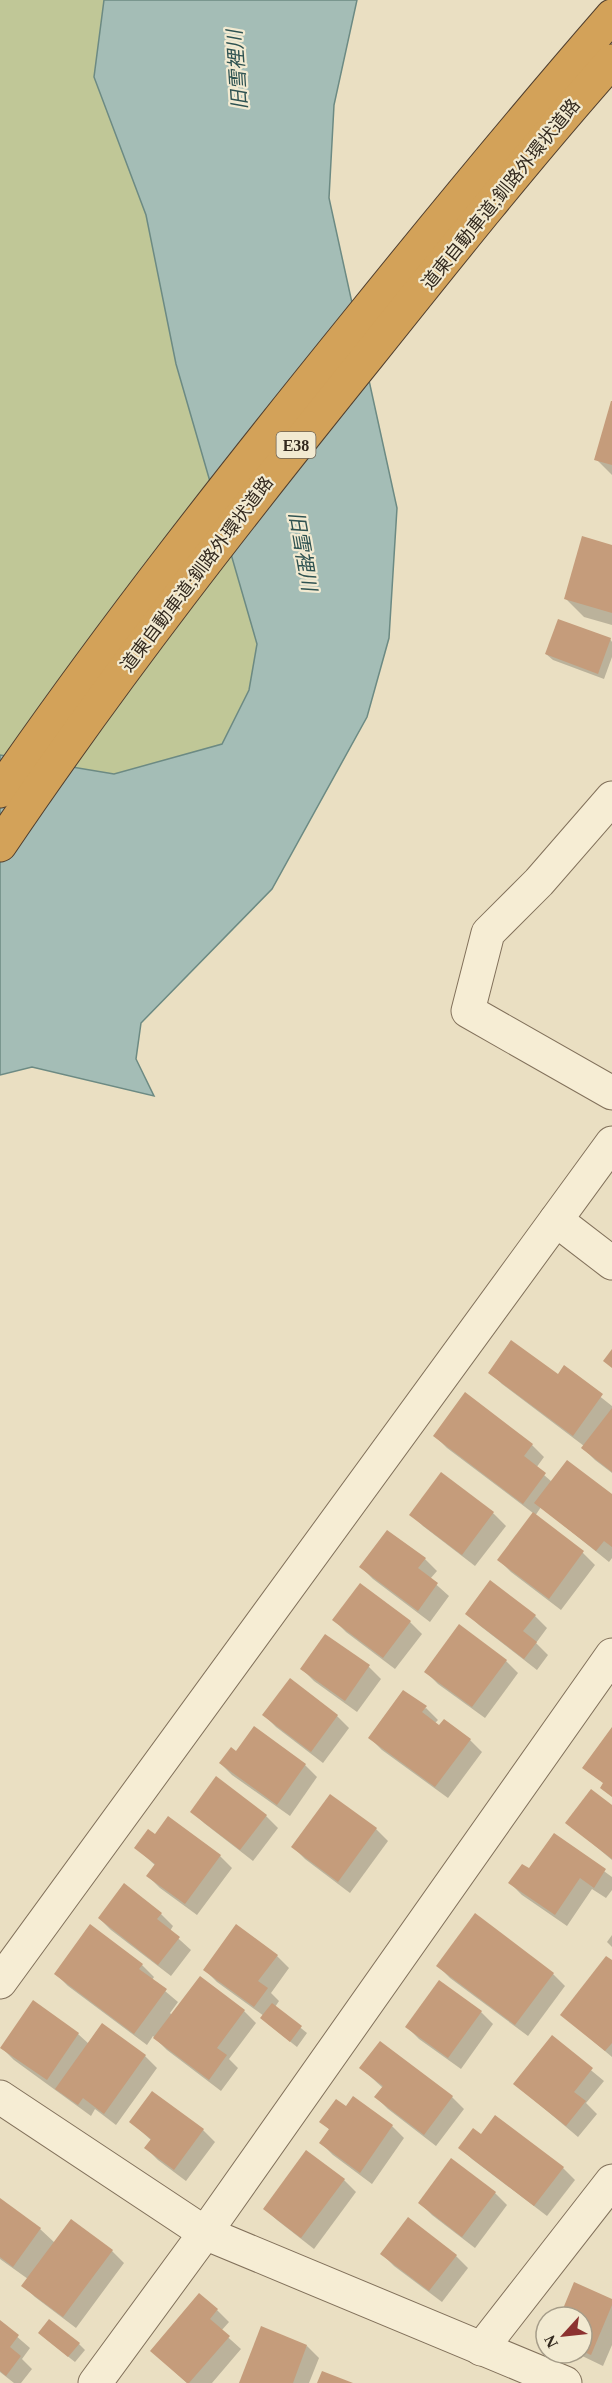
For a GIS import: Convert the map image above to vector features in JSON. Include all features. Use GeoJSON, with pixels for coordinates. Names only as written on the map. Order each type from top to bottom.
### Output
{"type":"FeatureCollection","features":[{"type":"Feature","properties":{"kind":"highway","name":"道東自動車道;釧路外環状道路"},"geometry":{"type":"LineString","coordinates":[[0,791],[44,728],[233,474],[519,122],[612,16]]}},
{"type":"Feature","properties":{"kind":"highway","name":"道東自動車道;釧路外環状道路"},"geometry":{"type":"LineString","coordinates":[[0,845],[67,746],[258,493],[540,143],[612,61]]}},
{"type":"Feature","properties":{"kind":"street"},"geometry":{"type":"LineString","coordinates":[[612,798],[539,882],[488,933],[468,1011],[612,1093]]}},
{"type":"Feature","properties":{"kind":"street"},"geometry":{"type":"LineString","coordinates":[[0,1982],[612,1143]]}},
{"type":"Feature","properties":{"kind":"street"},"geometry":{"type":"LineString","coordinates":[[556,1220],[612,1263]]}},
{"type":"Feature","properties":{"kind":"street"},"geometry":{"type":"LineString","coordinates":[[95,2383],[205,2233],[612,1655]]}},
{"type":"Feature","properties":{"kind":"street"},"geometry":{"type":"LineString","coordinates":[[0,2097],[205,2233],[565,2383]]}},
{"type":"Feature","properties":{"kind":"street"},"geometry":{"type":"LineString","coordinates":[[481,2349],[612,2181]]}},
{"type":"Feature","properties":{"kind":"green space"},"geometry":{"type":"Polygon","coordinates":[[[0,0],[104,0],[94,77],[146,215],[176,364],[257,643],[249,690],[223,744],[114,774],[0,755],[0,0]]]}},
{"type":"Feature","properties":{"kind":"water","name":"旧雪裡川"},"geometry":{"type":"Polygon","coordinates":[[[104,0],[357,0],[334,105],[329,198],[397,508],[389,638],[367,717],[272,889],[141,1023],[136,1059],[154,1096],[32,1067],[0,1075],[0,755],[114,774],[222,744],[249,690],[257,644],[176,364],[146,215],[94,77],[104,0]]]}},
{"type":"Feature","properties":{"kind":"building"},"geometry":{"type":"Polygon","coordinates":[[[612,401],[612,465],[594,460],[612,401]]]}},
{"type":"Feature","properties":{"kind":"building"},"geometry":{"type":"Polygon","coordinates":[[[582,536],[612,545],[612,613],[564,599],[582,536]]]}},
{"type":"Feature","properties":{"kind":"building"},"geometry":{"type":"Polygon","coordinates":[[[558,619],[611,638],[598,674],[545,654],[558,619]]]}},
{"type":"Feature","properties":{"kind":"building"},"geometry":{"type":"Polygon","coordinates":[[[511,1340],[558,1374],[564,1365],[603,1394],[573,1436],[488,1373],[511,1340]]]}},
{"type":"Feature","properties":{"kind":"building"},"geometry":{"type":"Polygon","coordinates":[[[612,1349],[612,1368],[603,1361],[612,1349]]]}},
{"type":"Feature","properties":{"kind":"building"},"geometry":{"type":"Polygon","coordinates":[[[465,1392],[533,1444],[524,1456],[546,1473],[523,1504],[433,1436],[465,1392]]]}},
{"type":"Feature","properties":{"kind":"building"},"geometry":{"type":"Polygon","coordinates":[[[612,1408],[612,1472],[581,1448],[612,1408]]]}},
{"type":"Feature","properties":{"kind":"building"},"geometry":{"type":"Polygon","coordinates":[[[567,1460],[612,1494],[612,1547],[604,1541],[596,1551],[534,1503],[567,1460]]]}},
{"type":"Feature","properties":{"kind":"building"},"geometry":{"type":"Polygon","coordinates":[[[441,1472],[494,1512],[462,1555],[409,1515],[441,1472]]]}},
{"type":"Feature","properties":{"kind":"building"},"geometry":{"type":"Polygon","coordinates":[[[533,1512],[584,1551],[549,1599],[497,1560],[533,1512]]]}},
{"type":"Feature","properties":{"kind":"building"},"geometry":{"type":"Polygon","coordinates":[[[387,1530],[426,1558],[418,1568],[438,1583],[418,1611],[359,1567],[387,1530]]]}},
{"type":"Feature","properties":{"kind":"building"},"geometry":{"type":"Polygon","coordinates":[[[490,1580],[536,1615],[523,1631],[537,1642],[524,1659],[465,1614],[490,1580]]]}},
{"type":"Feature","properties":{"kind":"building"},"geometry":{"type":"Polygon","coordinates":[[[360,1583],[411,1621],[383,1658],[332,1620],[360,1583]]]}},
{"type":"Feature","properties":{"kind":"building"},"geometry":{"type":"Polygon","coordinates":[[[459,1624],[507,1660],[472,1707],[424,1672],[459,1624]]]}},
{"type":"Feature","properties":{"kind":"building"},"geometry":{"type":"Polygon","coordinates":[[[325,1634],[370,1665],[345,1701],[300,1669],[325,1634]]]}},
{"type":"Feature","properties":{"kind":"building"},"geometry":{"type":"Polygon","coordinates":[[[290,1678],[338,1715],[311,1752],[262,1715],[290,1678]]]}},
{"type":"Feature","properties":{"kind":"building"},"geometry":{"type":"Polygon","coordinates":[[[403,1690],[427,1706],[422,1712],[439,1725],[444,1719],[471,1739],[435,1787],[368,1738],[403,1690]]]}},
{"type":"Feature","properties":{"kind":"building"},"geometry":{"type":"Polygon","coordinates":[[[254,1726],[306,1764],[277,1805],[219,1763],[231,1747],[236,1751],[254,1726]]]}},
{"type":"Feature","properties":{"kind":"building"},"geometry":{"type":"Polygon","coordinates":[[[612,1727],[612,1797],[600,1788],[603,1783],[582,1768],[612,1727]]]}},
{"type":"Feature","properties":{"kind":"building"},"geometry":{"type":"Polygon","coordinates":[[[216,1776],[267,1815],[240,1850],[190,1812],[216,1776]]]}},
{"type":"Feature","properties":{"kind":"building"},"geometry":{"type":"Polygon","coordinates":[[[591,1789],[612,1805],[612,1859],[565,1823],[591,1789]]]}},
{"type":"Feature","properties":{"kind":"building"},"geometry":{"type":"Polygon","coordinates":[[[330,1794],[377,1828],[338,1882],[291,1847],[330,1794]]]}},
{"type":"Feature","properties":{"kind":"building"},"geometry":{"type":"Polygon","coordinates":[[[168,1816],[221,1855],[185,1904],[146,1876],[155,1864],[134,1848],[148,1829],[155,1834],[168,1816]]]}},
{"type":"Feature","properties":{"kind":"building"},"geometry":{"type":"Polygon","coordinates":[[[554,1833],[606,1869],[594,1888],[580,1878],[555,1915],[508,1883],[522,1864],[529,1868],[554,1833]]]}},
{"type":"Feature","properties":{"kind":"building"},"geometry":{"type":"Polygon","coordinates":[[[124,1883],[162,1913],[157,1919],[180,1937],[158,1965],[98,1918],[124,1883]]]}},
{"type":"Feature","properties":{"kind":"building"},"geometry":{"type":"Polygon","coordinates":[[[475,1913],[554,1973],[515,2025],[436,1966],[475,1913]]]}},
{"type":"Feature","properties":{"kind":"building"},"geometry":{"type":"Polygon","coordinates":[[[90,1924],[143,1964],[139,1969],[167,1989],[134,2034],[54,1974],[90,1924]]]}},
{"type":"Feature","properties":{"kind":"building"},"geometry":{"type":"Polygon","coordinates":[[[236,1924],[278,1955],[258,1981],[268,1988],[254,2007],[203,1970],[236,1924]]]}},
{"type":"Feature","properties":{"kind":"building"},"geometry":{"type":"Polygon","coordinates":[[[606,1956],[612,1960],[612,2043],[605,2051],[560,2015],[606,1956]]]}},
{"type":"Feature","properties":{"kind":"building"},"geometry":{"type":"Polygon","coordinates":[[[200,1976],[245,2010],[217,2048],[227,2055],[209,2080],[153,2038],[200,1976]]]}},
{"type":"Feature","properties":{"kind":"building"},"geometry":{"type":"Polygon","coordinates":[[[439,1980],[482,2011],[448,2058],[405,2027],[439,1980]]]}},
{"type":"Feature","properties":{"kind":"building"},"geometry":{"type":"Polygon","coordinates":[[[33,2000],[79,2033],[47,2080],[0,2048],[33,2000]]]}},
{"type":"Feature","properties":{"kind":"building"},"geometry":{"type":"Polygon","coordinates":[[[272,2003],[302,2026],[290,2042],[260,2018],[272,2003]]]}},
{"type":"Feature","properties":{"kind":"building"},"geometry":{"type":"Polygon","coordinates":[[[102,2023],[146,2055],[104,2114],[83,2098],[78,2105],[55,2089],[102,2023]]]}},
{"type":"Feature","properties":{"kind":"building"},"geometry":{"type":"Polygon","coordinates":[[[552,2035],[593,2068],[574,2092],[586,2101],[566,2126],[513,2084],[552,2035]]]}},
{"type":"Feature","properties":{"kind":"building"},"geometry":{"type":"Polygon","coordinates":[[[380,2041],[453,2096],[424,2135],[374,2097],[383,2086],[359,2068],[380,2041]]]}},
{"type":"Feature","properties":{"kind":"building"},"geometry":{"type":"Polygon","coordinates":[[[152,2091],[204,2129],[174,2170],[144,2148],[151,2139],[129,2122],[152,2091]]]}},
{"type":"Feature","properties":{"kind":"building"},"geometry":{"type":"Polygon","coordinates":[[[353,2096],[393,2125],[360,2173],[319,2143],[329,2129],[319,2122],[336,2099],[346,2106],[353,2096]]]}},
{"type":"Feature","properties":{"kind":"building"},"geometry":{"type":"Polygon","coordinates":[[[495,2115],[564,2167],[534,2206],[458,2148],[473,2128],[481,2134],[495,2115]]]}},
{"type":"Feature","properties":{"kind":"building"},"geometry":{"type":"Polygon","coordinates":[[[306,2150],[345,2179],[301,2238],[263,2209],[306,2150]]]}},
{"type":"Feature","properties":{"kind":"building"},"geometry":{"type":"Polygon","coordinates":[[[451,2158],[496,2192],[462,2237],[418,2203],[451,2158]]]}},
{"type":"Feature","properties":{"kind":"building"},"geometry":{"type":"Polygon","coordinates":[[[0,2198],[41,2228],[13,2267],[0,2257],[0,2198]]]}},
{"type":"Feature","properties":{"kind":"building"},"geometry":{"type":"Polygon","coordinates":[[[408,2217],[457,2255],[429,2291],[380,2254],[408,2217]]]}},
{"type":"Feature","properties":{"kind":"building"},"geometry":{"type":"Polygon","coordinates":[[[71,2219],[113,2250],[63,2317],[21,2286],[71,2219]]]}},
{"type":"Feature","properties":{"kind":"building"},"geometry":{"type":"Polygon","coordinates":[[[574,2282],[612,2299],[612,2305],[594,2348],[594,2305],[565,2305],[574,2282]]]}},
{"type":"Feature","properties":{"kind":"building"},"geometry":{"type":"Polygon","coordinates":[[[199,2293],[218,2309],[210,2319],[230,2336],[187,2383],[150,2351],[199,2293]]]}},
{"type":"Feature","properties":{"kind":"building"},"geometry":{"type":"Polygon","coordinates":[[[49,2319],[80,2343],[68,2357],[38,2333],[49,2319]]]}},
{"type":"Feature","properties":{"kind":"building"},"geometry":{"type":"Polygon","coordinates":[[[0,2320],[19,2335],[10,2347],[21,2356],[6,2376],[0,2371],[0,2320]]]}},
{"type":"Feature","properties":{"kind":"building"},"geometry":{"type":"Polygon","coordinates":[[[261,2326],[307,2345],[293,2383],[239,2383],[261,2326]]]}},
{"type":"Feature","properties":{"kind":"building"},"geometry":{"type":"Polygon","coordinates":[[[322,2371],[353,2383],[317,2383],[322,2371]]]}}]}
